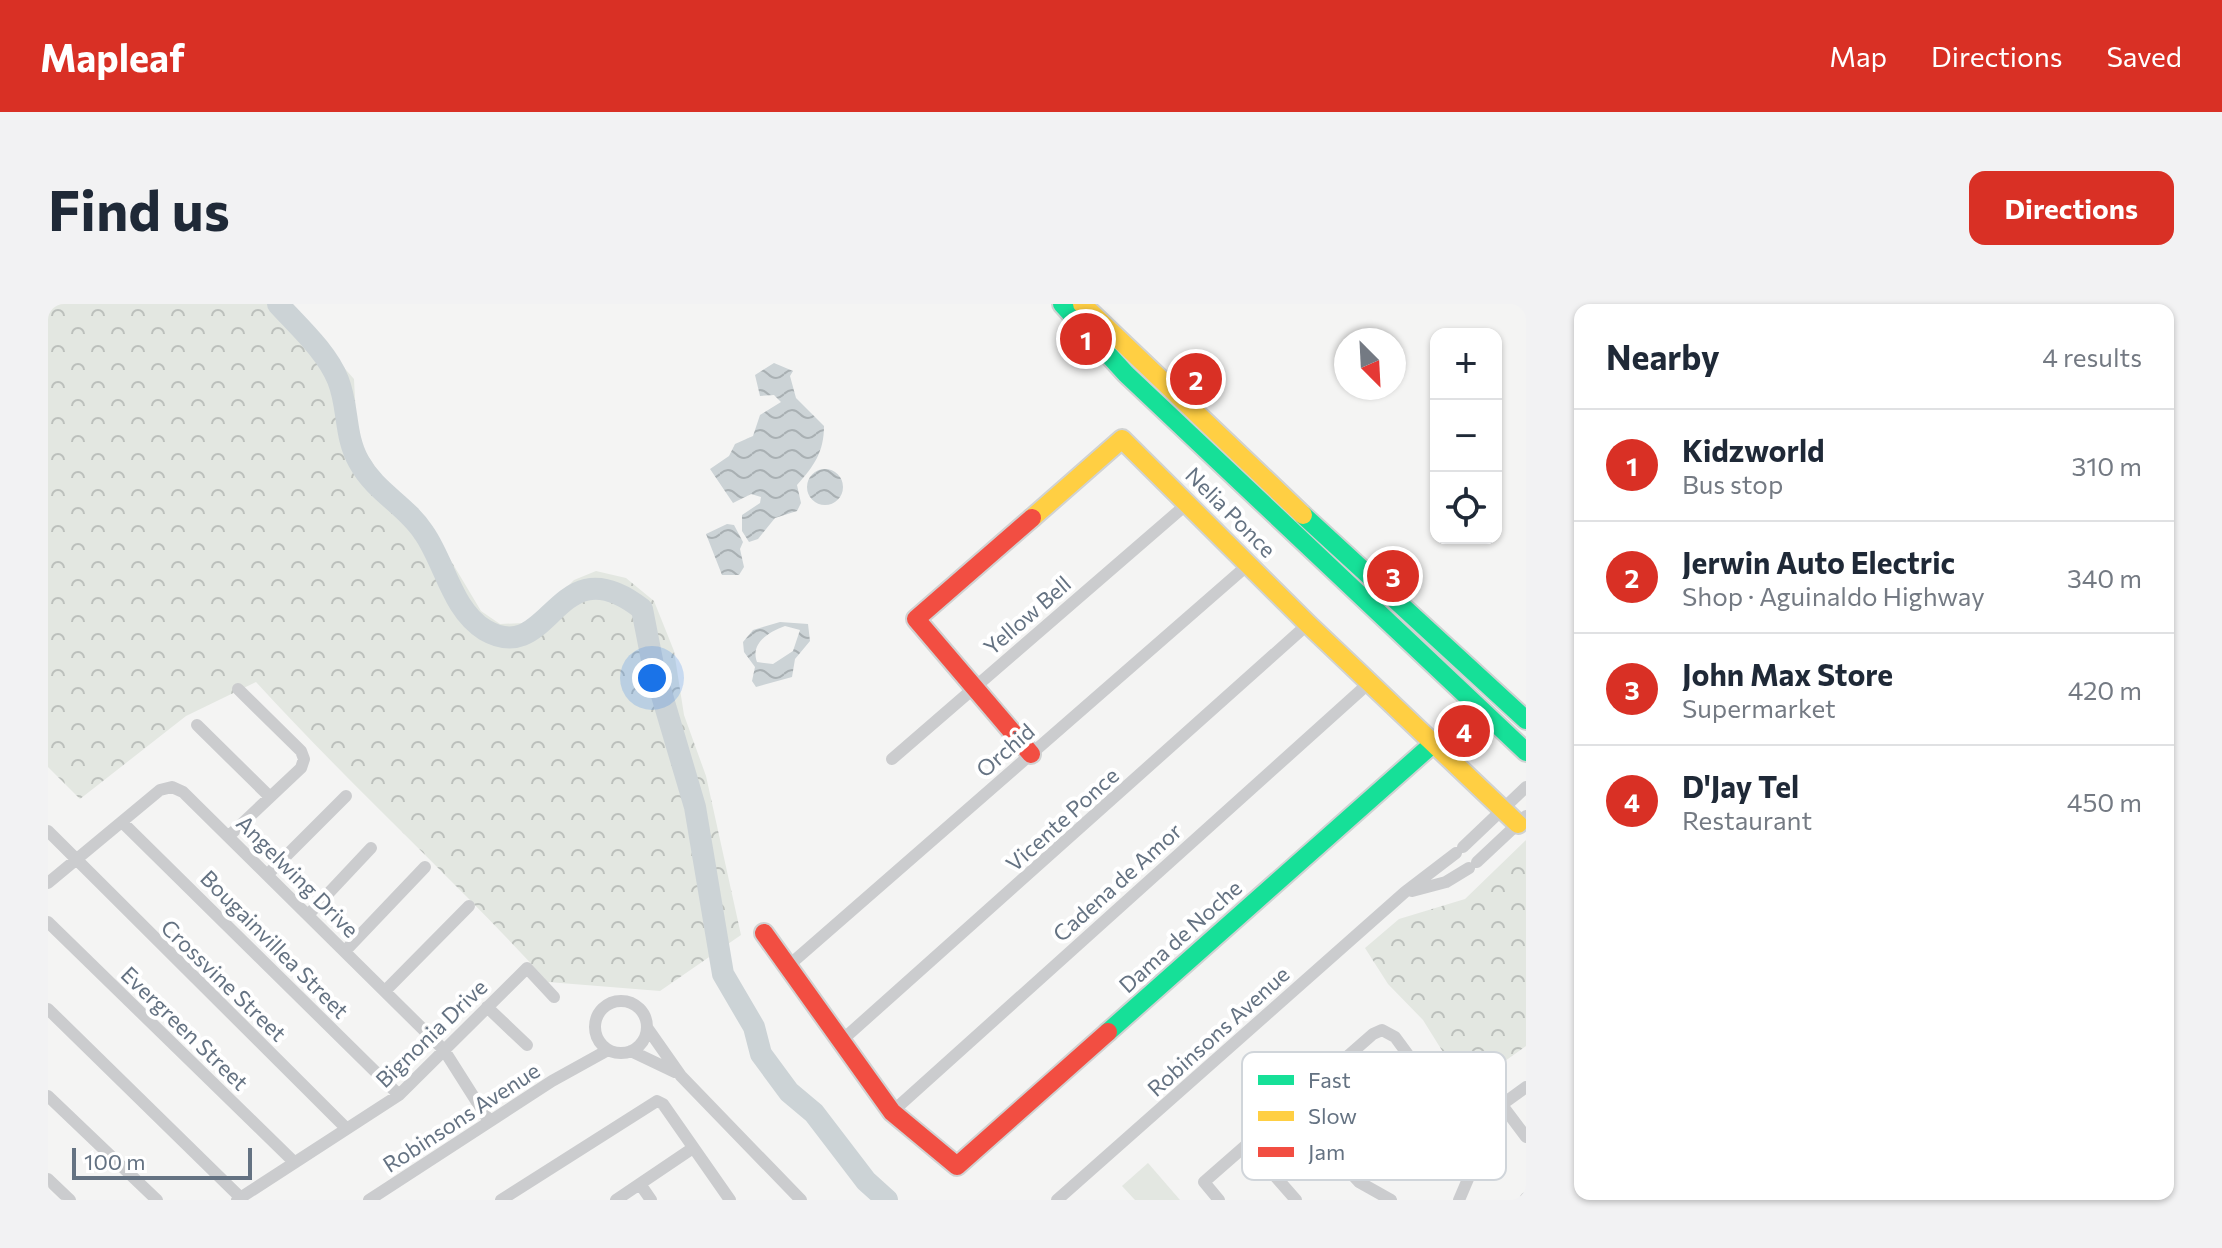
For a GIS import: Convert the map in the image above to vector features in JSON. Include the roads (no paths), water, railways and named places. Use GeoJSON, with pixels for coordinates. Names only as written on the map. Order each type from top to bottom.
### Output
{"type":"FeatureCollection","features":[{"type":"Feature","properties":{"kind":"main road"},"geometry":{"type":"LineString","coordinates":[[1062,304],[1126,374],[1526,752]]}},
{"type":"Feature","properties":{"kind":"main road"},"geometry":{"type":"LineString","coordinates":[[1082,304],[1201,421],[1526,720]]}},
{"type":"Feature","properties":{"kind":"main road","name":"Nelia Ponce"},"geometry":{"type":"LineString","coordinates":[[974,688],[916,619],[1122,439],[1369,683],[1503,809],[1522,820]]}},
{"type":"Feature","properties":{"kind":"main road"},"geometry":{"type":"LineString","coordinates":[[974,688],[1031,754]]}},
{"type":"Feature","properties":{"kind":"main road","name":"Dama de Noche"},"geometry":{"type":"LineString","coordinates":[[892,1112],[957,1166],[1435,742]]}},
{"type":"Feature","properties":{"kind":"main road"},"geometry":{"type":"LineString","coordinates":[[764,933],[892,1112]]}},
{"type":"Feature","properties":{"kind":"street","name":"Yellow Bell"},"geometry":{"type":"LineString","coordinates":[[892,759],[1188,503]]}},
{"type":"Feature","properties":{"kind":"street","name":"Orchid"},"geometry":{"type":"LineString","coordinates":[[787,967],[1249,564]]}},
{"type":"Feature","properties":{"kind":"street","name":"Vicente Ponce"},"geometry":{"type":"LineString","coordinates":[[840,1042],[1308,624]]}},
{"type":"Feature","properties":{"kind":"street","name":"Cadena de Amor"},"geometry":{"type":"LineString","coordinates":[[892,1112],[1369,683]]}},
{"type":"Feature","properties":{"kind":"street"},"geometry":{"type":"LineString","coordinates":[[230,835],[301,768],[303,755],[238,689]]}},
{"type":"Feature","properties":{"kind":"street"},"geometry":{"type":"LineString","coordinates":[[197,725],[270,797]]}},
{"type":"Feature","properties":{"kind":"street","name":"Angelwing Drive"},"geometry":{"type":"LineString","coordinates":[[48,883],[160,790],[172,787],[183,792],[230,835],[444,1050],[489,1121]]}},
{"type":"Feature","properties":{"kind":"street","name":"Robinsons Avenue"},"geometry":{"type":"LineString","coordinates":[[1057,1200],[1405,892],[1459,850],[1526,787]]}},
{"type":"Feature","properties":{"kind":"street"},"geometry":{"type":"LineString","coordinates":[[267,875],[346,796]]}},
{"type":"Feature","properties":{"kind":"street","name":"Robinsons Avenue"},"geometry":{"type":"LineString","coordinates":[[1405,892],[1446,882],[1473,865],[1522,820]]}},
{"type":"Feature","properties":{"kind":"street","name":"Bougainvillea Street"},"geometry":{"type":"LineString","coordinates":[[122,822],[399,1095]]}},
{"type":"Feature","properties":{"kind":"street","name":"Crossvine Street"},"geometry":{"type":"LineString","coordinates":[[48,831],[74,861],[346,1128]]}},
{"type":"Feature","properties":{"kind":"street"},"geometry":{"type":"LineString","coordinates":[[308,915],[371,848]]}},
{"type":"Feature","properties":{"kind":"street"},"geometry":{"type":"LineString","coordinates":[[345,951],[425,867]]}},
{"type":"Feature","properties":{"kind":"street"},"geometry":{"type":"LineString","coordinates":[[386,990],[469,906]]}},
{"type":"Feature","properties":{"kind":"street","name":"Evergreen Street"},"geometry":{"type":"LineString","coordinates":[[48,922],[294,1162]]}},
{"type":"Feature","properties":{"kind":"street","name":"Bignonia Drive"},"geometry":{"type":"LineString","coordinates":[[239,1199],[399,1095],[527,968],[554,997]]}},
{"type":"Feature","properties":{"kind":"street"},"geometry":{"type":"LineString","coordinates":[[681,1076],[631,1051],[608,1050],[597,1038],[596,1020],[613,1002],[630,1002],[638,1006],[644,1013],[648,1029],[681,1076],[801,1200]]}},
{"type":"Feature","properties":{"kind":"street"},"geometry":{"type":"LineString","coordinates":[[487,1007],[527,1045]]}},
{"type":"Feature","properties":{"kind":"street"},"geometry":{"type":"LineString","coordinates":[[48,1009],[239,1199]]}},
{"type":"Feature","properties":{"kind":"street"},"geometry":{"type":"LineString","coordinates":[[631,1051],[643,1043],[648,1029]]}},
{"type":"Feature","properties":{"kind":"street"},"geometry":{"type":"LineString","coordinates":[[1353,1052],[1373,1034],[1389,1032],[1405,1052]]}},
{"type":"Feature","properties":{"kind":"street","name":"Robinsons Avenue"},"geometry":{"type":"LineString","coordinates":[[574,1068],[597,1038]]}},
{"type":"Feature","properties":{"kind":"street","name":"Robinsons Avenue"},"geometry":{"type":"LineString","coordinates":[[369,1200],[489,1121],[608,1050]]}},
{"type":"Feature","properties":{"kind":"street"},"geometry":{"type":"LineString","coordinates":[[1506,1102],[1526,1087]]}},
{"type":"Feature","properties":{"kind":"street"},"geometry":{"type":"LineString","coordinates":[[48,1096],[157,1200]]}},
{"type":"Feature","properties":{"kind":"street"},"geometry":{"type":"LineString","coordinates":[[501,1200],[657,1101],[663,1104],[730,1200]]}},
{"type":"Feature","properties":{"kind":"street"},"geometry":{"type":"LineString","coordinates":[[1506,1110],[1526,1137]]}},
{"type":"Feature","properties":{"kind":"street"},"geometry":{"type":"LineString","coordinates":[[616,1200],[693,1148]]}},
{"type":"Feature","properties":{"kind":"street"},"geometry":{"type":"LineString","coordinates":[[1219,1200],[1204,1182],[1242,1148]]}},
{"type":"Feature","properties":{"kind":"street"},"geometry":{"type":"LineString","coordinates":[[48,1179],[70,1200]]}},
{"type":"Feature","properties":{"kind":"street"},"geometry":{"type":"LineString","coordinates":[[1278,1180],[1296,1200]]}},
{"type":"Feature","properties":{"kind":"street"},"geometry":{"type":"LineString","coordinates":[[1357,1180],[1391,1200]]}},
{"type":"Feature","properties":{"kind":"street"},"geometry":{"type":"LineString","coordinates":[[1459,1200],[1468,1180]]}},
{"type":"Feature","properties":{"kind":"street"},"geometry":{"type":"LineString","coordinates":[[640,1184],[651,1200]]}},
{"type":"Feature","properties":{"kind":"water"},"geometry":{"type":"Polygon","coordinates":[[[774,363],[793,371],[790,376],[796,398],[824,426],[824,435],[817,458],[797,485],[801,503],[797,511],[775,518],[758,539],[749,542],[742,531],[742,515],[760,503],[761,497],[751,494],[733,503],[710,469],[729,456],[735,444],[753,436],[760,415],[781,402],[774,395],[760,396],[755,375],[774,363]]]}},
{"type":"Feature","properties":{"kind":"water"},"geometry":{"type":"Polygon","coordinates":[[[825,469],[838,474],[843,487],[838,500],[825,505],[812,500],[807,487],[812,474],[825,469]]]}},
{"type":"Feature","properties":{"kind":"water"},"geometry":{"type":"Polygon","coordinates":[[[727,524],[734,525],[743,542],[740,549],[744,567],[739,575],[722,575],[706,534],[727,524]]]}},
{"type":"Feature","properties":{"kind":"water"},"geometry":{"type":"Polygon","coordinates":[[[780,622],[808,624],[810,641],[795,659],[792,677],[756,687],[752,681],[755,667],[744,652],[743,642],[753,630],[780,622]],[[785,626],[767,635],[756,649],[757,662],[773,664],[793,651],[800,630],[785,626]]]}},
{"type":"Feature","properties":{"kind":"waterway"},"geometry":{"type":"LineString","coordinates":[[278,304],[327,359],[333,370],[359,462],[374,482],[417,523],[464,611],[474,621],[485,630],[507,638],[526,634],[572,596],[590,589],[613,592],[642,609],[653,665],[695,807],[723,974],[754,1027],[761,1054],[789,1092],[814,1113],[866,1181],[887,1200]]}},
{"type":"Feature","properties":{"kind":"place","name":"Kidzworld"},"geometry":{"type":"Point","coordinates":[1086,339]}},
{"type":"Feature","properties":{"kind":"place","name":"Jerwin Auto Electric"},"geometry":{"type":"Point","coordinates":[1196,379]}},
{"type":"Feature","properties":{"kind":"place","name":"John Max Store"},"geometry":{"type":"Point","coordinates":[1393,576]}},
{"type":"Feature","properties":{"kind":"place","name":"D'Jay Tel"},"geometry":{"type":"Point","coordinates":[1464,731]}}]}
